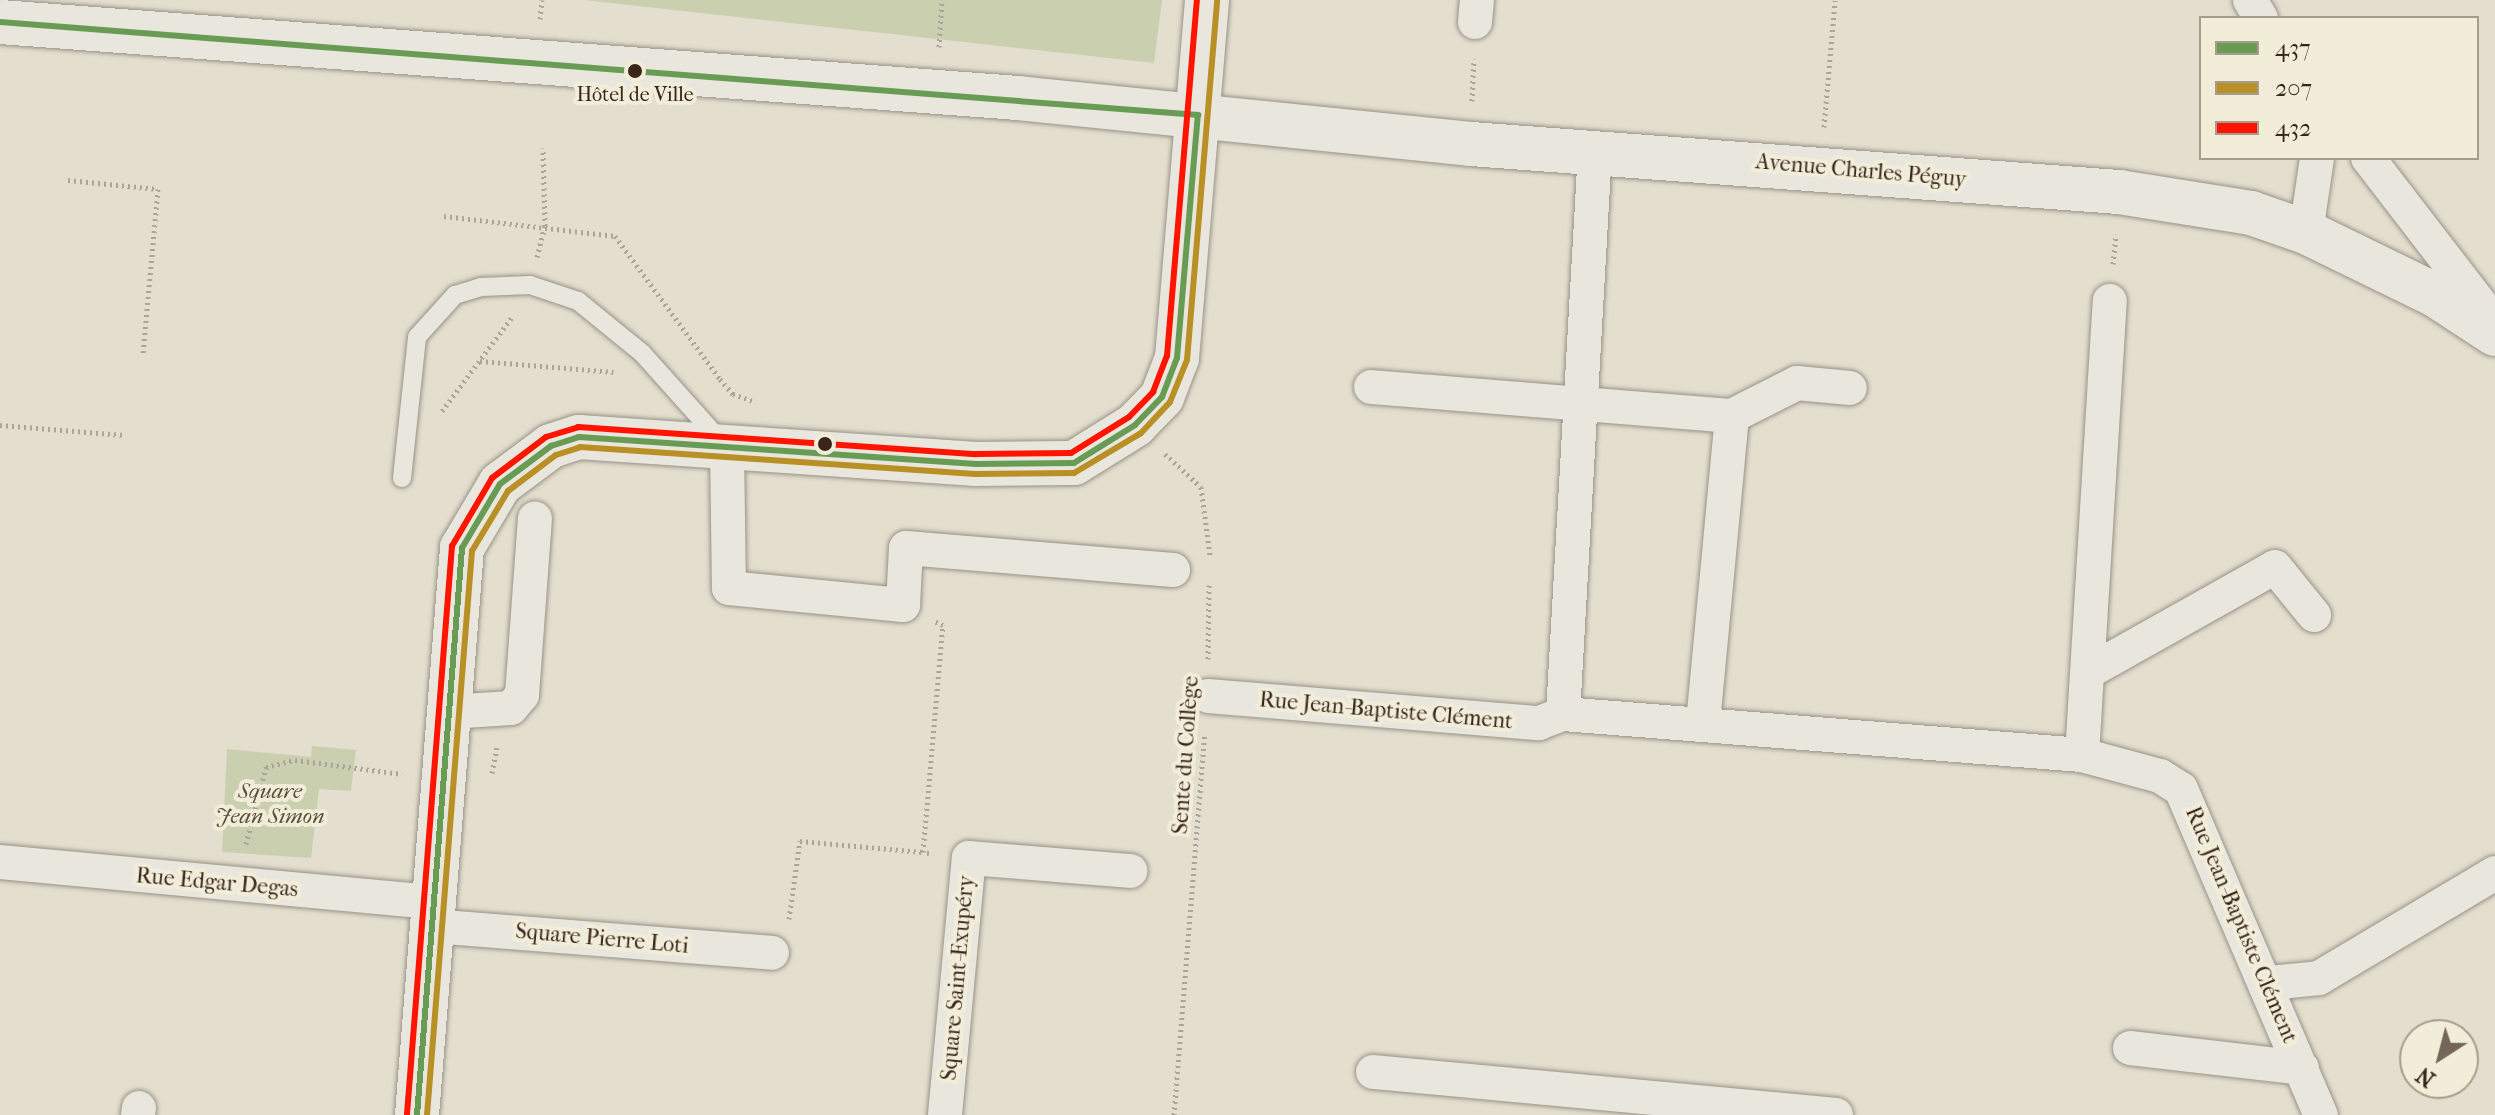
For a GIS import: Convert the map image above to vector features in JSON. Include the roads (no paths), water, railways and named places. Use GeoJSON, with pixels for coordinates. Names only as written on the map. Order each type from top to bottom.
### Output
{"type":"FeatureCollection","features":[{"type":"Feature","properties":{"kind":"street"},"geometry":{"type":"LineString","coordinates":[[417,1115],[462,548],[500,484],[551,446],[579,437],[976,464],[1074,463],[1135,425],[1162,397],[1177,358],[1207,0]]}},
{"type":"Feature","properties":{"kind":"street","name":"Avenue Charles Péguy"},"geometry":{"type":"LineString","coordinates":[[0,22],[1198,115],[1471,144],[2119,192],[2251,213],[2306,232],[2437,296],[2495,334]]}},
{"type":"Feature","properties":{"kind":"street"},"geometry":{"type":"LineString","coordinates":[[1563,714],[1586,402],[1595,151]]}},
{"type":"Feature","properties":{"kind":"street"},"geometry":{"type":"LineString","coordinates":[[2306,232],[2317,160]]}},
{"type":"Feature","properties":{"kind":"street"},"geometry":{"type":"LineString","coordinates":[[2370,160],[2495,323]]}},
{"type":"Feature","properties":{"kind":"street"},"geometry":{"type":"LineString","coordinates":[[2082,755],[2110,301]]}},
{"type":"Feature","properties":{"kind":"street"},"geometry":{"type":"LineString","coordinates":[[1371,387],[1732,416],[1797,383],[1850,388]]}},
{"type":"Feature","properties":{"kind":"street"},"geometry":{"type":"LineString","coordinates":[[1703,725],[1732,416]]}},
{"type":"Feature","properties":{"kind":"street"},"geometry":{"type":"LineString","coordinates":[[727,447],[729,588],[903,605],[906,548],[1173,570]]}},
{"type":"Feature","properties":{"kind":"street"},"geometry":{"type":"LineString","coordinates":[[449,712],[511,708],[522,695],[535,518]]}},
{"type":"Feature","properties":{"kind":"street"},"geometry":{"type":"LineString","coordinates":[[2088,672],[2275,567],[2314,615]]}},
{"type":"Feature","properties":{"kind":"street","name":"Rue Jean-Baptiste Clément"},"geometry":{"type":"LineString","coordinates":[[1208,696],[1539,723],[1563,714],[2082,755],[2160,776],[2181,789],[2270,983],[2321,1115]]}},
{"type":"Feature","properties":{"kind":"street","name":"Square Saint-Exupéry"},"geometry":{"type":"LineString","coordinates":[[945,1115],[969,858],[1130,871]]}},
{"type":"Feature","properties":{"kind":"street","name":"Rue Edgar Degas"},"geometry":{"type":"LineString","coordinates":[[0,862],[243,886],[432,914]]}},
{"type":"Feature","properties":{"kind":"street"},"geometry":{"type":"LineString","coordinates":[[2270,983],[2319,978],[2495,873]]}},
{"type":"Feature","properties":{"kind":"street","name":"Square Pierre Loti"},"geometry":{"type":"LineString","coordinates":[[432,914],[772,953]]}},
{"type":"Feature","properties":{"kind":"street"},"geometry":{"type":"LineString","coordinates":[[2130,1048],[2302,1068]]}},
{"type":"Feature","properties":{"kind":"street"},"geometry":{"type":"LineString","coordinates":[[1373,1072],[1541,1102],[1836,1115]]}},
{"type":"Feature","properties":{"kind":"lane"},"geometry":{"type":"LineString","coordinates":[[402,478],[409,363],[417,337],[455,295],[530,285],[578,301],[665,377],[727,447]]}},
{"type":"Feature","properties":{"kind":"place","name":"Hôtel de Ville"},"geometry":{"type":"Point","coordinates":[635,71]}},
{"type":"Feature","properties":{"kind":"park label","name":"Square Jean Simon"},"geometry":{"type":"Point","coordinates":[270,804]}}]}
